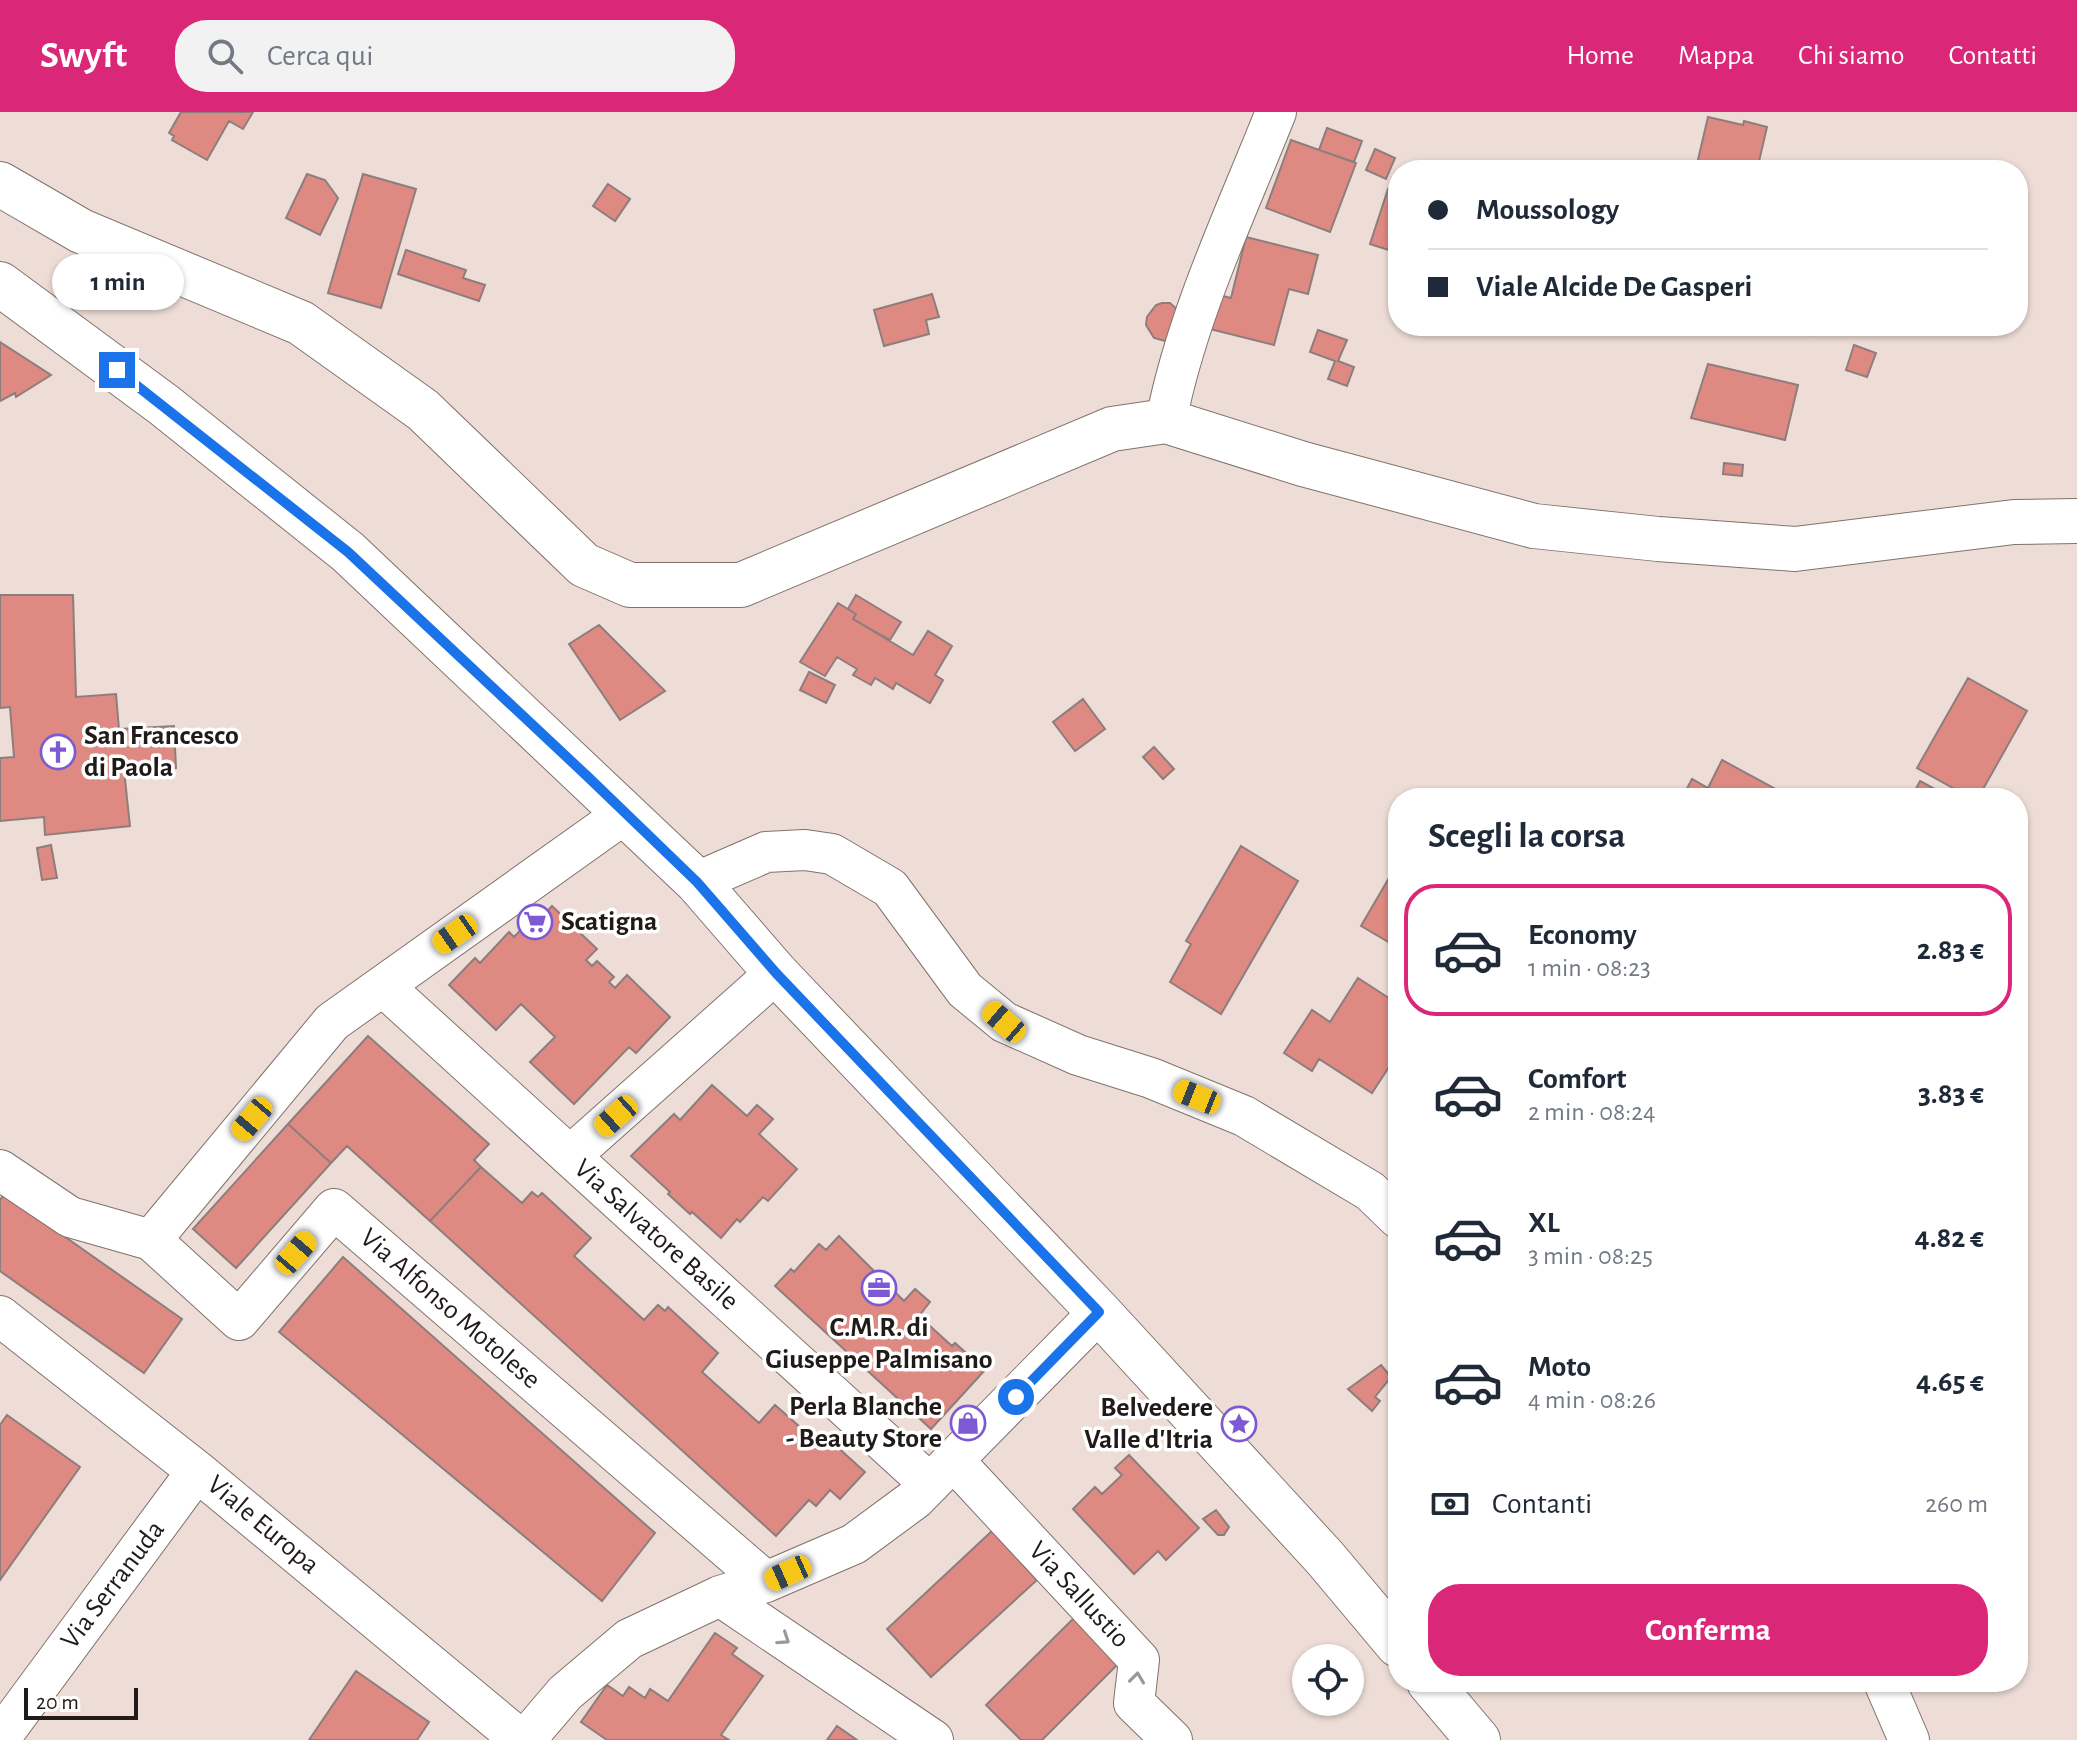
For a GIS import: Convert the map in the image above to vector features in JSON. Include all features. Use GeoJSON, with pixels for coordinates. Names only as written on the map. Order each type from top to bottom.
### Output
{"type":"FeatureCollection","features":[{"type":"Feature","properties":{"kind":"main road"},"geometry":{"type":"LineString","coordinates":[[0,184],[81,231],[301,323],[423,410],[584,565],[630,585],[741,585],[1112,429],[1166,421],[1303,464],[1534,526],[1795,549],[2014,522],[2077,521]]}},
{"type":"Feature","properties":{"kind":"main road"},"geometry":{"type":"LineString","coordinates":[[0,284],[164,405],[348,552],[697,882],[776,973],[1099,1312],[1325,1558],[1388,1633]]}},
{"type":"Feature","properties":{"kind":"main road"},"geometry":{"type":"LineString","coordinates":[[1437,1692],[1478,1740]]}},
{"type":"Feature","properties":{"kind":"street"},"geometry":{"type":"LineString","coordinates":[[1166,421],[1174,379],[1195,318],[1276,112]]}},
{"type":"Feature","properties":{"kind":"street"},"geometry":{"type":"LineString","coordinates":[[0,1170],[70,1217],[151,1240],[332,1022],[624,814]]}},
{"type":"Feature","properties":{"kind":"street"},"geometry":{"type":"LineString","coordinates":[[697,882],[766,852],[805,850],[832,854],[890,888],[965,990],[1004,1022],[1078,1055],[1151,1078],[1244,1116],[1370,1191],[1388,1208]]}},
{"type":"Feature","properties":{"kind":"street"},"geometry":{"type":"LineString","coordinates":[[570,1156],[776,973]]}},
{"type":"Feature","properties":{"kind":"street","name":"Via Salvatore Basile"},"geometry":{"type":"LineString","coordinates":[[383,986],[570,1156],[942,1472]]}},
{"type":"Feature","properties":{"kind":"street","name":"Via Alfonso Motolese"},"geometry":{"type":"LineString","coordinates":[[151,1240],[239,1320],[334,1209],[766,1582]]}},
{"type":"Feature","properties":{"kind":"street"},"geometry":{"type":"LineString","coordinates":[[523,1740],[565,1693],[629,1639],[720,1596],[766,1582],[854,1544],[915,1499],[1099,1312]]}},
{"type":"Feature","properties":{"kind":"street","name":"Viale Europa"},"geometry":{"type":"LineString","coordinates":[[0,1316],[197,1471],[523,1740]]}},
{"type":"Feature","properties":{"kind":"street","name":"Via Serranuda"},"geometry":{"type":"LineString","coordinates":[[0,1738],[197,1471]]}},
{"type":"Feature","properties":{"kind":"street","name":"Via Sallustio"},"geometry":{"type":"LineString","coordinates":[[942,1472],[1139,1660],[1134,1703],[1172,1740]]}},
{"type":"Feature","properties":{"kind":"street"},"geometry":{"type":"LineString","coordinates":[[720,1596],[933,1740]]}},
{"type":"Feature","properties":{"kind":"street"},"geometry":{"type":"LineString","coordinates":[[1888,1692],[1909,1740]]}},
{"type":"Feature","properties":{"kind":"building"},"geometry":{"type":"Polygon","coordinates":[[[181,112],[253,112],[243,129],[229,121],[207,160],[172,140],[174,136],[169,133],[181,112]]]}},
{"type":"Feature","properties":{"kind":"building"},"geometry":{"type":"Polygon","coordinates":[[[1708,117],[1767,127],[1759,160],[1698,160],[1708,117]]]}},
{"type":"Feature","properties":{"kind":"building"},"geometry":{"type":"Polygon","coordinates":[[[1327,128],[1362,141],[1354,162],[1319,150],[1327,128]]]}},
{"type":"Feature","properties":{"kind":"building"},"geometry":{"type":"Polygon","coordinates":[[[1291,140],[1356,163],[1330,232],[1266,208],[1291,140]]]}},
{"type":"Feature","properties":{"kind":"building"},"geometry":{"type":"Polygon","coordinates":[[[1375,149],[1395,158],[1388,160],[1386,179],[1366,170],[1375,149]]]}},
{"type":"Feature","properties":{"kind":"building"},"geometry":{"type":"Polygon","coordinates":[[[307,174],[325,180],[338,198],[320,235],[286,218],[307,174]]]}},
{"type":"Feature","properties":{"kind":"building"},"geometry":{"type":"Polygon","coordinates":[[[363,174],[416,189],[381,308],[328,293],[363,174]]]}},
{"type":"Feature","properties":{"kind":"building"},"geometry":{"type":"Polygon","coordinates":[[[608,184],[630,199],[615,221],[593,206],[608,184]]]}},
{"type":"Feature","properties":{"kind":"building"},"geometry":{"type":"Polygon","coordinates":[[[1388,189],[1388,250],[1370,244],[1388,189]]]}},
{"type":"Feature","properties":{"kind":"building"},"geometry":{"type":"Polygon","coordinates":[[[1246,237],[1318,255],[1308,294],[1289,289],[1274,345],[1202,327],[1211,293],[1231,298],[1246,237]]]}},
{"type":"Feature","properties":{"kind":"building"},"geometry":{"type":"Polygon","coordinates":[[[406,250],[466,270],[463,278],[485,285],[479,301],[398,274],[406,250]]]}},
{"type":"Feature","properties":{"kind":"building"},"geometry":{"type":"Polygon","coordinates":[[[932,294],[939,317],[926,320],[929,334],[884,346],[874,310],[932,294]]]}},
{"type":"Feature","properties":{"kind":"building"},"geometry":{"type":"Polygon","coordinates":[[[1170,303],[1181,313],[1169,342],[1154,338],[1146,325],[1147,317],[1156,305],[1170,303]]]}},
{"type":"Feature","properties":{"kind":"building"},"geometry":{"type":"Polygon","coordinates":[[[1318,330],[1347,340],[1338,361],[1354,367],[1347,386],[1328,379],[1335,361],[1310,352],[1318,330]]]}},
{"type":"Feature","properties":{"kind":"building"},"geometry":{"type":"Polygon","coordinates":[[[0,342],[51,375],[16,397],[15,393],[0,401],[0,342]]]}},
{"type":"Feature","properties":{"kind":"building"},"geometry":{"type":"Polygon","coordinates":[[[1854,345],[1876,353],[1867,377],[1846,370],[1854,345]]]}},
{"type":"Feature","properties":{"kind":"building"},"geometry":{"type":"Polygon","coordinates":[[[1708,364],[1798,385],[1785,440],[1691,418],[1708,364]]]}},
{"type":"Feature","properties":{"kind":"building"},"geometry":{"type":"Polygon","coordinates":[[[1724,463],[1743,465],[1742,476],[1723,474],[1724,463]]]}},
{"type":"Feature","properties":{"kind":"building","name":"San Francesco di Paola"},"geometry":{"type":"Polygon","coordinates":[[[0,595],[73,595],[76,697],[116,694],[119,729],[174,726],[176,768],[124,770],[130,826],[45,835],[44,817],[0,821],[0,758],[14,757],[10,707],[0,708],[0,595]]]}},
{"type":"Feature","properties":{"kind":"building"},"geometry":{"type":"Polygon","coordinates":[[[856,595],[901,622],[890,640],[853,619],[856,614],[848,609],[856,595]]]}},
{"type":"Feature","properties":{"kind":"building"},"geometry":{"type":"Polygon","coordinates":[[[838,603],[856,614],[853,619],[913,655],[928,631],[952,646],[935,675],[943,680],[930,703],[896,683],[893,689],[875,678],[871,685],[853,675],[857,669],[837,657],[825,676],[800,662],[838,603]]]}},
{"type":"Feature","properties":{"kind":"building"},"geometry":{"type":"Polygon","coordinates":[[[599,625],[665,691],[620,720],[569,644],[599,625]]]}},
{"type":"Feature","properties":{"kind":"building"},"geometry":{"type":"Polygon","coordinates":[[[809,672],[835,685],[826,703],[800,690],[809,672]]]}},
{"type":"Feature","properties":{"kind":"building"},"geometry":{"type":"Polygon","coordinates":[[[1968,678],[2027,711],[1984,788],[1953,788],[1917,768],[1968,678]]]}},
{"type":"Feature","properties":{"kind":"building"},"geometry":{"type":"Polygon","coordinates":[[[1083,699],[1105,729],[1075,751],[1053,722],[1083,699]]]}},
{"type":"Feature","properties":{"kind":"building"},"geometry":{"type":"Polygon","coordinates":[[[1154,747],[1174,769],[1163,779],[1143,757],[1154,747]]]}},
{"type":"Feature","properties":{"kind":"building"},"geometry":{"type":"Polygon","coordinates":[[[1722,760],[1774,788],[1708,788],[1722,760]]]}},
{"type":"Feature","properties":{"kind":"building"},"geometry":{"type":"Polygon","coordinates":[[[1692,779],[1708,788],[1687,788],[1692,779]]]}},
{"type":"Feature","properties":{"kind":"building"},"geometry":{"type":"Polygon","coordinates":[[[1920,781],[1933,788],[1916,788],[1920,781]]]}},
{"type":"Feature","properties":{"kind":"building"},"geometry":{"type":"Polygon","coordinates":[[[51,845],[57,878],[42,880],[37,848],[51,845]]]}},
{"type":"Feature","properties":{"kind":"building"},"geometry":{"type":"Polygon","coordinates":[[[1241,846],[1298,881],[1221,1014],[1170,982],[1191,944],[1186,941],[1241,846]]]}},
{"type":"Feature","properties":{"kind":"building"},"geometry":{"type":"Polygon","coordinates":[[[1388,880],[1388,942],[1361,926],[1388,880]]]}},
{"type":"Feature","properties":{"kind":"building"},"geometry":{"type":"Polygon","coordinates":[[[552,906],[597,949],[586,960],[592,966],[597,961],[614,977],[609,982],[615,988],[627,975],[670,1017],[636,1053],[629,1047],[574,1104],[530,1062],[555,1037],[521,1004],[496,1030],[449,985],[475,958],[480,963],[509,932],[514,937],[534,916],[538,921],[552,906]]]}},
{"type":"Feature","properties":{"kind":"building"},"geometry":{"type":"Polygon","coordinates":[[[1358,978],[1388,998],[1388,1068],[1372,1093],[1319,1059],[1312,1071],[1284,1053],[1312,1010],[1330,1022],[1358,978]]]}},
{"type":"Feature","properties":{"kind":"building"},"geometry":{"type":"Polygon","coordinates":[[[368,1036],[489,1144],[474,1160],[481,1167],[430,1221],[347,1146],[331,1163],[288,1124],[368,1036]]]}},
{"type":"Feature","properties":{"kind":"building"},"geometry":{"type":"Polygon","coordinates":[[[712,1085],[747,1116],[757,1105],[773,1119],[759,1134],[797,1169],[768,1201],[763,1197],[740,1222],[737,1219],[721,1238],[668,1194],[670,1192],[631,1156],[674,1114],[680,1120],[712,1085]]]}},
{"type":"Feature","properties":{"kind":"building"},"geometry":{"type":"Polygon","coordinates":[[[288,1124],[331,1163],[236,1268],[193,1229],[288,1124]]]}},
{"type":"Feature","properties":{"kind":"building"},"geometry":{"type":"Polygon","coordinates":[[[481,1167],[522,1203],[532,1192],[538,1197],[542,1193],[591,1238],[574,1256],[644,1320],[658,1305],[665,1311],[668,1307],[718,1353],[702,1372],[759,1423],[775,1405],[818,1443],[825,1436],[865,1472],[840,1499],[830,1490],[816,1506],[809,1500],[776,1536],[430,1221],[481,1167]]]}},
{"type":"Feature","properties":{"kind":"building"},"geometry":{"type":"Polygon","coordinates":[[[4,1194],[182,1319],[144,1373],[0,1271],[0,1200],[4,1194]]]}},
{"type":"Feature","properties":{"kind":"building"},"geometry":{"type":"Polygon","coordinates":[[[839,1236],[904,1301],[915,1289],[930,1302],[919,1316],[985,1370],[931,1429],[775,1286],[791,1269],[794,1272],[819,1244],[826,1250],[839,1236]]]}},
{"type":"Feature","properties":{"kind":"building"},"geometry":{"type":"Polygon","coordinates":[[[343,1257],[655,1533],[602,1601],[279,1332],[343,1257]]]}},
{"type":"Feature","properties":{"kind":"building"},"geometry":{"type":"Polygon","coordinates":[[[1381,1365],[1388,1373],[1388,1381],[1375,1397],[1380,1401],[1372,1411],[1348,1389],[1381,1365]]]}},
{"type":"Feature","properties":{"kind":"building"},"geometry":{"type":"Polygon","coordinates":[[[7,1415],[80,1467],[0,1580],[0,1425],[7,1415]]]}},
{"type":"Feature","properties":{"kind":"building"},"geometry":{"type":"Polygon","coordinates":[[[1129,1455],[1199,1528],[1166,1560],[1158,1551],[1134,1574],[1073,1509],[1095,1487],[1102,1494],[1122,1475],[1115,1468],[1129,1455]]]}},
{"type":"Feature","properties":{"kind":"building"},"geometry":{"type":"Polygon","coordinates":[[[1216,1510],[1229,1527],[1224,1535],[1218,1535],[1203,1519],[1216,1510]]]}},
{"type":"Feature","properties":{"kind":"building"},"geometry":{"type":"Polygon","coordinates":[[[992,1531],[1037,1580],[931,1677],[887,1629],[992,1531]]]}},
{"type":"Feature","properties":{"kind":"building"},"geometry":{"type":"Polygon","coordinates":[[[1076,1616],[1121,1661],[1042,1740],[1021,1740],[986,1705],[1076,1616]]]}},
{"type":"Feature","properties":{"kind":"building"},"geometry":{"type":"Polygon","coordinates":[[[715,1633],[737,1648],[732,1654],[763,1676],[721,1735],[729,1740],[607,1740],[581,1722],[607,1685],[623,1696],[629,1687],[645,1698],[650,1689],[668,1701],[715,1633]]]}},
{"type":"Feature","properties":{"kind":"building"},"geometry":{"type":"Polygon","coordinates":[[[356,1671],[429,1722],[417,1740],[309,1740],[356,1671]]]}},
{"type":"Feature","properties":{"kind":"building"},"geometry":{"type":"Polygon","coordinates":[[[837,1726],[857,1740],[827,1740],[837,1726]]]}},
{"type":"Feature","properties":{"kind":"place","name":"San Francesco di Paola"},"geometry":{"type":"Point","coordinates":[58,752]}},
{"type":"Feature","properties":{"kind":"place","name":"Scatigna"},"geometry":{"type":"Point","coordinates":[535,922]}},
{"type":"Feature","properties":{"kind":"place","name":"C.M.R. di Giuseppe Palmisano"},"geometry":{"type":"Point","coordinates":[879,1288]}},
{"type":"Feature","properties":{"kind":"place","name":"Perla Blanche - Beauty Store"},"geometry":{"type":"Point","coordinates":[968,1423]}},
{"type":"Feature","properties":{"kind":"place","name":"Belvedere Valle d'Itria"},"geometry":{"type":"Point","coordinates":[1239,1424]}},
{"type":"Feature","properties":{"kind":"route"},"geometry":{"type":"LineString","coordinates":[[117,370],[348,552],[587,776],[697,882],[776,973],[1099,1312],[1016,1397]]}}]}
